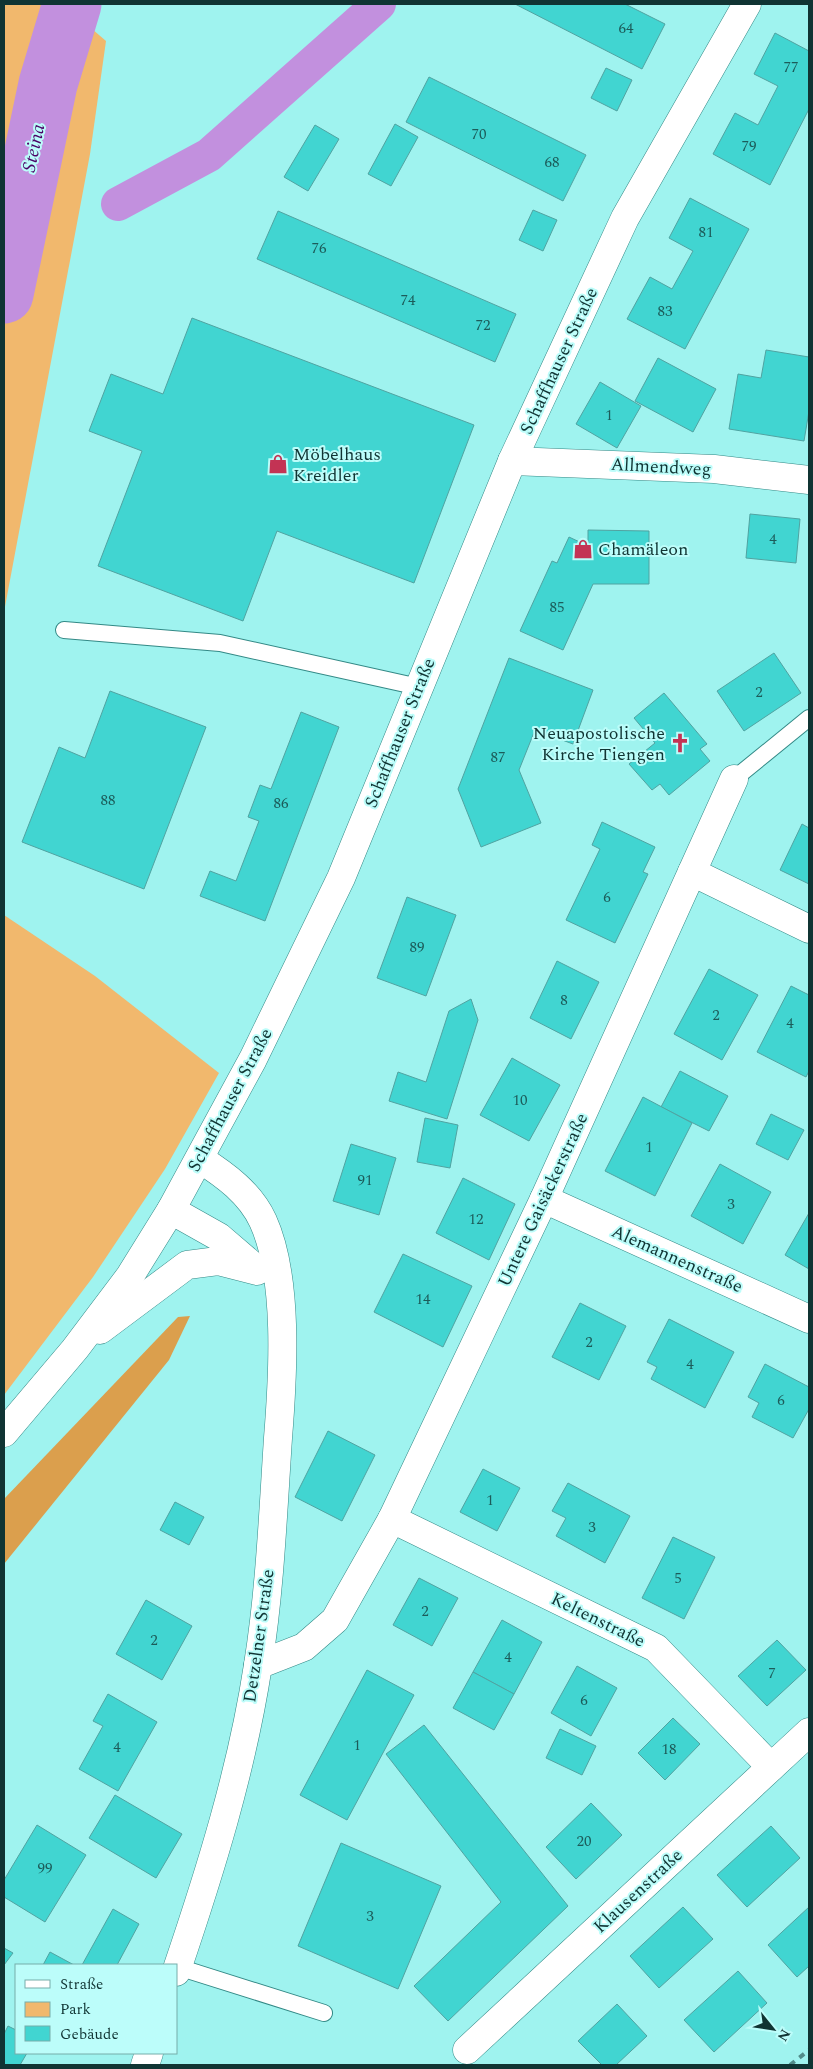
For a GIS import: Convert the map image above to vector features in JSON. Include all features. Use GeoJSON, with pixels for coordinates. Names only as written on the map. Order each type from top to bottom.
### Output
{"type":"FeatureCollection","features":[{"type":"Feature","properties":{"kind":"main road","name":"Schaffhauser Straße"},"geometry":{"type":"LineString","coordinates":[[4,1433],[75,1349],[130,1276],[200,1159],[253,1058],[341,878],[512,462],[625,218],[747,4]]}},
{"type":"Feature","properties":{"kind":"main road","name":"Allmendweg"},"geometry":{"type":"LineString","coordinates":[[512,462],[714,469],[809,480]]}},
{"type":"Feature","properties":{"kind":"main road","name":"Untere Gaisäckerstraße"},"geometry":{"type":"LineString","coordinates":[[258,1665],[304,1647],[335,1620],[392,1519],[544,1199],[734,779]]}},
{"type":"Feature","properties":{"kind":"main road"},"geometry":{"type":"LineString","coordinates":[[692,872],[809,929]]}},
{"type":"Feature","properties":{"kind":"main road","name":"Detzelner Straße"},"geometry":{"type":"LineString","coordinates":[[178,1967],[221,1832],[258,1665],[272,1531],[281,1398],[280,1291],[275,1253],[263,1220],[243,1191],[200,1159]]}},
{"type":"Feature","properties":{"kind":"main road","name":"Alemannenstraße"},"geometry":{"type":"LineString","coordinates":[[544,1199],[809,1319]]}},
{"type":"Feature","properties":{"kind":"main road"},"geometry":{"type":"LineString","coordinates":[[171,1210],[220,1237],[280,1291]]}},
{"type":"Feature","properties":{"kind":"main road"},"geometry":{"type":"LineString","coordinates":[[75,1349],[187,1265],[218,1261],[257,1270]]}},
{"type":"Feature","properties":{"kind":"main road","name":"Keltenstraße"},"geometry":{"type":"LineString","coordinates":[[392,1519],[656,1648],[771,1767]]}},
{"type":"Feature","properties":{"kind":"main road","name":"Klausenstraße"},"geometry":{"type":"LineString","coordinates":[[467,2050],[809,1732]]}},
{"type":"Feature","properties":{"kind":"lane"},"geometry":{"type":"LineString","coordinates":[[64,630],[220,643],[419,687]]}},
{"type":"Feature","properties":{"kind":"lane","name":"Untere Gaisäckerstraße"},"geometry":{"type":"LineString","coordinates":[[734,779],[809,718]]}},
{"type":"Feature","properties":{"kind":"lane"},"geometry":{"type":"LineString","coordinates":[[178,1970],[324,2013]]}},
{"type":"Feature","properties":{"kind":"green space"},"geometry":{"type":"Polygon","coordinates":[[[4,4],[63,4],[106,41],[90,154],[4,612],[4,4]]]}},
{"type":"Feature","properties":{"kind":"green space"},"geometry":{"type":"Polygon","coordinates":[[[4,915],[95,976],[219,1073],[165,1169],[93,1277],[4,1395],[4,915]]]}},
{"type":"Feature","properties":{"kind":"shaded area"},"geometry":{"type":"Polygon","coordinates":[[[190,1316],[169,1360],[4,1564],[4,1499],[178,1317],[190,1316]]]}},
{"type":"Feature","properties":{"kind":"building"},"geometry":{"type":"Polygon","coordinates":[[[515,4],[625,4],[665,24],[642,69],[515,4]]]}},
{"type":"Feature","properties":{"kind":"building"},"geometry":{"type":"Polygon","coordinates":[[[775,33],[809,51],[809,109],[770,185],[713,154],[735,113],[758,125],[778,86],[754,74],[775,33]]]}},
{"type":"Feature","properties":{"kind":"building"},"geometry":{"type":"Polygon","coordinates":[[[606,68],[632,80],[617,111],[591,98],[606,68]]]}},
{"type":"Feature","properties":{"kind":"building"},"geometry":{"type":"Polygon","coordinates":[[[429,77],[586,155],[563,201],[406,122],[429,77]]]}},
{"type":"Feature","properties":{"kind":"building"},"geometry":{"type":"Polygon","coordinates":[[[395,124],[418,137],[391,186],[368,174],[395,124]]]}},
{"type":"Feature","properties":{"kind":"building"},"geometry":{"type":"Polygon","coordinates":[[[315,125],[339,139],[308,191],[284,177],[315,125]]]}},
{"type":"Feature","properties":{"kind":"building"},"geometry":{"type":"Polygon","coordinates":[[[690,198],[749,229],[685,349],[627,319],[650,277],[672,289],[693,251],[669,238],[690,198]]]}},
{"type":"Feature","properties":{"kind":"building"},"geometry":{"type":"Polygon","coordinates":[[[533,210],[557,220],[543,251],[519,240],[533,210]]]}},
{"type":"Feature","properties":{"kind":"building"},"geometry":{"type":"Polygon","coordinates":[[[278,211],[516,314],[495,362],[257,259],[278,211]]]}},
{"type":"Feature","properties":{"kind":"building"},"geometry":{"type":"Polygon","coordinates":[[[192,318],[474,425],[414,583],[277,531],[243,621],[98,566],[142,451],[89,431],[111,374],[163,394],[192,318]]]}},
{"type":"Feature","properties":{"kind":"building"},"geometry":{"type":"Polygon","coordinates":[[[766,350],[809,357],[809,411],[804,441],[729,429],[738,374],[761,378],[766,350]]]}},
{"type":"Feature","properties":{"kind":"building"},"geometry":{"type":"Polygon","coordinates":[[[658,358],[716,389],[693,432],[635,401],[658,358]]]}},
{"type":"Feature","properties":{"kind":"building"},"geometry":{"type":"Polygon","coordinates":[[[600,382],[641,406],[617,448],[576,424],[600,382]]]}},
{"type":"Feature","properties":{"kind":"building"},"geometry":{"type":"Polygon","coordinates":[[[750,514],[800,519],[796,563],[746,558],[750,514]]]}},
{"type":"Feature","properties":{"kind":"building"},"geometry":{"type":"Polygon","coordinates":[[[588,530],[649,531],[649,584],[593,584],[563,650],[520,631],[552,561],[557,563],[569,537],[588,546],[588,530]]]}},
{"type":"Feature","properties":{"kind":"building"},"geometry":{"type":"Polygon","coordinates":[[[774,653],[801,693],[744,731],[717,691],[774,653]]]}},
{"type":"Feature","properties":{"kind":"building"},"geometry":{"type":"Polygon","coordinates":[[[509,658],[593,690],[573,744],[535,730],[519,770],[541,823],[481,847],[458,789],[509,658]]]}},
{"type":"Feature","properties":{"kind":"building"},"geometry":{"type":"Polygon","coordinates":[[[110,691],[206,727],[144,889],[22,842],[59,747],[85,758],[110,691]]]}},
{"type":"Feature","properties":{"kind":"building","name":"Neuapostolische Kirche Tiengen"},"geometry":{"type":"Polygon","coordinates":[[[664,693],[707,744],[700,749],[710,761],[669,795],[660,784],[652,790],[629,764],[655,743],[634,718],[664,693]]]}},
{"type":"Feature","properties":{"kind":"building"},"geometry":{"type":"Polygon","coordinates":[[[301,712],[339,727],[265,921],[200,896],[210,871],[236,881],[259,821],[248,817],[260,785],[271,789],[301,712]]]}},
{"type":"Feature","properties":{"kind":"building"},"geometry":{"type":"Polygon","coordinates":[[[602,822],[655,847],[643,872],[648,874],[615,943],[566,920],[600,849],[592,845],[602,822]]]}},
{"type":"Feature","properties":{"kind":"building"},"geometry":{"type":"Polygon","coordinates":[[[802,824],[809,828],[809,884],[780,870],[802,824]]]}},
{"type":"Feature","properties":{"kind":"building"},"geometry":{"type":"Polygon","coordinates":[[[407,897],[456,915],[426,996],[377,978],[407,897]]]}},
{"type":"Feature","properties":{"kind":"building"},"geometry":{"type":"Polygon","coordinates":[[[557,961],[599,982],[571,1039],[530,1018],[557,961]]]}},
{"type":"Feature","properties":{"kind":"building"},"geometry":{"type":"Polygon","coordinates":[[[709,969],[758,995],[722,1060],[674,1034],[709,969]]]}},
{"type":"Feature","properties":{"kind":"building"},"geometry":{"type":"Polygon","coordinates":[[[791,986],[809,995],[809,1071],[806,1077],[757,1052],[791,986]]]}},
{"type":"Feature","properties":{"kind":"building"},"geometry":{"type":"Polygon","coordinates":[[[471,999],[478,1020],[447,1119],[389,1101],[398,1072],[426,1082],[449,1011],[471,999]]]}},
{"type":"Feature","properties":{"kind":"building"},"geometry":{"type":"Polygon","coordinates":[[[512,1058],[560,1085],[529,1141],[480,1115],[512,1058]]]}},
{"type":"Feature","properties":{"kind":"building"},"geometry":{"type":"Polygon","coordinates":[[[680,1071],[728,1096],[709,1131],[661,1107],[680,1071]]]}},
{"type":"Feature","properties":{"kind":"building"},"geometry":{"type":"Polygon","coordinates":[[[643,1097],[692,1123],[655,1196],[605,1171],[643,1097]]]}},
{"type":"Feature","properties":{"kind":"building"},"geometry":{"type":"Polygon","coordinates":[[[771,1114],[804,1130],[788,1160],[756,1144],[771,1114]]]}},
{"type":"Feature","properties":{"kind":"building"},"geometry":{"type":"Polygon","coordinates":[[[425,1118],[458,1125],[450,1168],[417,1162],[425,1118]]]}},
{"type":"Feature","properties":{"kind":"building"},"geometry":{"type":"Polygon","coordinates":[[[351,1144],[396,1158],[379,1215],[333,1201],[351,1144]]]}},
{"type":"Feature","properties":{"kind":"building"},"geometry":{"type":"Polygon","coordinates":[[[720,1164],[771,1192],[743,1244],[691,1216],[720,1164]]]}},
{"type":"Feature","properties":{"kind":"building"},"geometry":{"type":"Polygon","coordinates":[[[463,1178],[515,1204],[489,1260],[436,1233],[463,1178]]]}},
{"type":"Feature","properties":{"kind":"building"},"geometry":{"type":"Polygon","coordinates":[[[809,1213],[809,1269],[785,1255],[809,1213]]]}},
{"type":"Feature","properties":{"kind":"building"},"geometry":{"type":"Polygon","coordinates":[[[403,1254],[472,1286],[443,1347],[374,1312],[403,1254]]]}},
{"type":"Feature","properties":{"kind":"building"},"geometry":{"type":"Polygon","coordinates":[[[580,1303],[626,1326],[599,1380],[552,1357],[580,1303]]]}},
{"type":"Feature","properties":{"kind":"building"},"geometry":{"type":"Polygon","coordinates":[[[669,1319],[734,1352],[705,1408],[651,1379],[657,1367],[647,1362],[669,1319]]]}},
{"type":"Feature","properties":{"kind":"building"},"geometry":{"type":"Polygon","coordinates":[[[765,1364],[809,1387],[809,1409],[793,1438],[752,1417],[759,1403],[748,1397],[765,1364]]]}},
{"type":"Feature","properties":{"kind":"building"},"geometry":{"type":"Polygon","coordinates":[[[328,1431],[375,1455],[342,1521],[295,1497],[328,1431]]]}},
{"type":"Feature","properties":{"kind":"building"},"geometry":{"type":"Polygon","coordinates":[[[483,1469],[520,1488],[497,1531],[460,1512],[483,1469]]]}},
{"type":"Feature","properties":{"kind":"building"},"geometry":{"type":"Polygon","coordinates":[[[568,1483],[630,1516],[605,1563],[556,1536],[566,1518],[552,1511],[568,1483]]]}},
{"type":"Feature","properties":{"kind":"building"},"geometry":{"type":"Polygon","coordinates":[[[175,1502],[204,1517],[189,1545],[160,1530],[175,1502]]]}},
{"type":"Feature","properties":{"kind":"building"},"geometry":{"type":"Polygon","coordinates":[[[673,1537],[715,1557],[684,1619],[642,1598],[673,1537]]]}},
{"type":"Feature","properties":{"kind":"building"},"geometry":{"type":"Polygon","coordinates":[[[419,1578],[458,1598],[432,1646],[393,1625],[419,1578]]]}},
{"type":"Feature","properties":{"kind":"building"},"geometry":{"type":"Polygon","coordinates":[[[146,1600],[192,1626],[162,1680],[116,1654],[146,1600]]]}},
{"type":"Feature","properties":{"kind":"building"},"geometry":{"type":"Polygon","coordinates":[[[502,1620],[542,1642],[514,1694],[473,1672],[502,1620]]]}},
{"type":"Feature","properties":{"kind":"building"},"geometry":{"type":"Polygon","coordinates":[[[777,1640],[806,1670],[767,1706],[738,1676],[777,1640]]]}},
{"type":"Feature","properties":{"kind":"building"},"geometry":{"type":"Polygon","coordinates":[[[577,1666],[617,1688],[591,1736],[551,1713],[577,1666]]]}},
{"type":"Feature","properties":{"kind":"building"},"geometry":{"type":"Polygon","coordinates":[[[367,1670],[414,1695],[347,1820],[300,1795],[367,1670]]]}},
{"type":"Feature","properties":{"kind":"building"},"geometry":{"type":"Polygon","coordinates":[[[473,1672],[514,1694],[494,1730],[453,1708],[473,1672]]]}},
{"type":"Feature","properties":{"kind":"building"},"geometry":{"type":"Polygon","coordinates":[[[108,1694],[157,1722],[118,1791],[79,1769],[103,1726],[93,1721],[108,1694]]]}},
{"type":"Feature","properties":{"kind":"building"},"geometry":{"type":"Polygon","coordinates":[[[673,1718],[700,1744],[665,1780],[638,1753],[673,1718]]]}},
{"type":"Feature","properties":{"kind":"building"},"geometry":{"type":"Polygon","coordinates":[[[424,1725],[568,1906],[448,2021],[414,1986],[501,1902],[386,1754],[424,1725]]]}},
{"type":"Feature","properties":{"kind":"building"},"geometry":{"type":"Polygon","coordinates":[[[560,1729],[596,1746],[582,1775],[546,1758],[560,1729]]]}},
{"type":"Feature","properties":{"kind":"building"},"geometry":{"type":"Polygon","coordinates":[[[115,1795],[182,1834],[156,1878],[89,1838],[115,1795]]]}},
{"type":"Feature","properties":{"kind":"building"},"geometry":{"type":"Polygon","coordinates":[[[591,1803],[622,1835],[576,1879],[546,1847],[591,1803]]]}},
{"type":"Feature","properties":{"kind":"building"},"geometry":{"type":"Polygon","coordinates":[[[37,1825],[86,1855],[45,1922],[4,1897],[4,1880],[37,1825]]]}},
{"type":"Feature","properties":{"kind":"building"},"geometry":{"type":"Polygon","coordinates":[[[771,1826],[800,1858],[747,1907],[717,1875],[771,1826]]]}},
{"type":"Feature","properties":{"kind":"building"},"geometry":{"type":"Polygon","coordinates":[[[341,1843],[441,1886],[398,1989],[298,1946],[341,1843]]]}},
{"type":"Feature","properties":{"kind":"building"},"geometry":{"type":"Polygon","coordinates":[[[683,1907],[713,1939],[659,1988],[630,1956],[683,1907]]]}},
{"type":"Feature","properties":{"kind":"building"},"geometry":{"type":"Polygon","coordinates":[[[809,1907],[809,1966],[797,1977],[768,1945],[809,1907]]]}},
{"type":"Feature","properties":{"kind":"building"},"geometry":{"type":"Polygon","coordinates":[[[113,1909],[139,1924],[118,1964],[83,1964],[113,1909]]]}},
{"type":"Feature","properties":{"kind":"building"},"geometry":{"type":"Polygon","coordinates":[[[4,1948],[13,1953],[4,1965],[4,1948]]]}},
{"type":"Feature","properties":{"kind":"building"},"geometry":{"type":"Polygon","coordinates":[[[50,1952],[72,1964],[44,1964],[50,1952]]]}},
{"type":"Feature","properties":{"kind":"building"},"geometry":{"type":"Polygon","coordinates":[[[738,1971],[767,2003],[714,2052],[684,2020],[738,1971]]]}},
{"type":"Feature","properties":{"kind":"building"},"geometry":{"type":"Polygon","coordinates":[[[617,2004],[647,2036],[616,2065],[602,2065],[578,2041],[617,2004]]]}},
{"type":"Feature","properties":{"kind":"building"},"geometry":{"type":"Polygon","coordinates":[[[8,2026],[15,2030],[15,2054],[26,2054],[20,2065],[4,2065],[4,2034],[8,2026]]]}},
{"type":"Feature","properties":{"kind":"waterway","name":"Steina"},"geometry":{"type":"LineString","coordinates":[[4,294],[48,84],[72,4]]}},
{"type":"Feature","properties":{"kind":"waterway"},"geometry":{"type":"LineString","coordinates":[[118,204],[209,155],[379,4]]}},
{"type":"Feature","properties":{"kind":"railway"},"geometry":{"type":"LineString","coordinates":[[790,2065],[809,2050]]}},
{"type":"Feature","properties":{"kind":"place","name":"Möbelhaus Kreidler"},"geometry":{"type":"Point","coordinates":[278,464]}},
{"type":"Feature","properties":{"kind":"place","name":"Chamäleon"},"geometry":{"type":"Point","coordinates":[583,549]}},
{"type":"Feature","properties":{"kind":"place","name":"Neuapostolische Kirche Tiengen"},"geometry":{"type":"Point","coordinates":[680,743]}}]}
